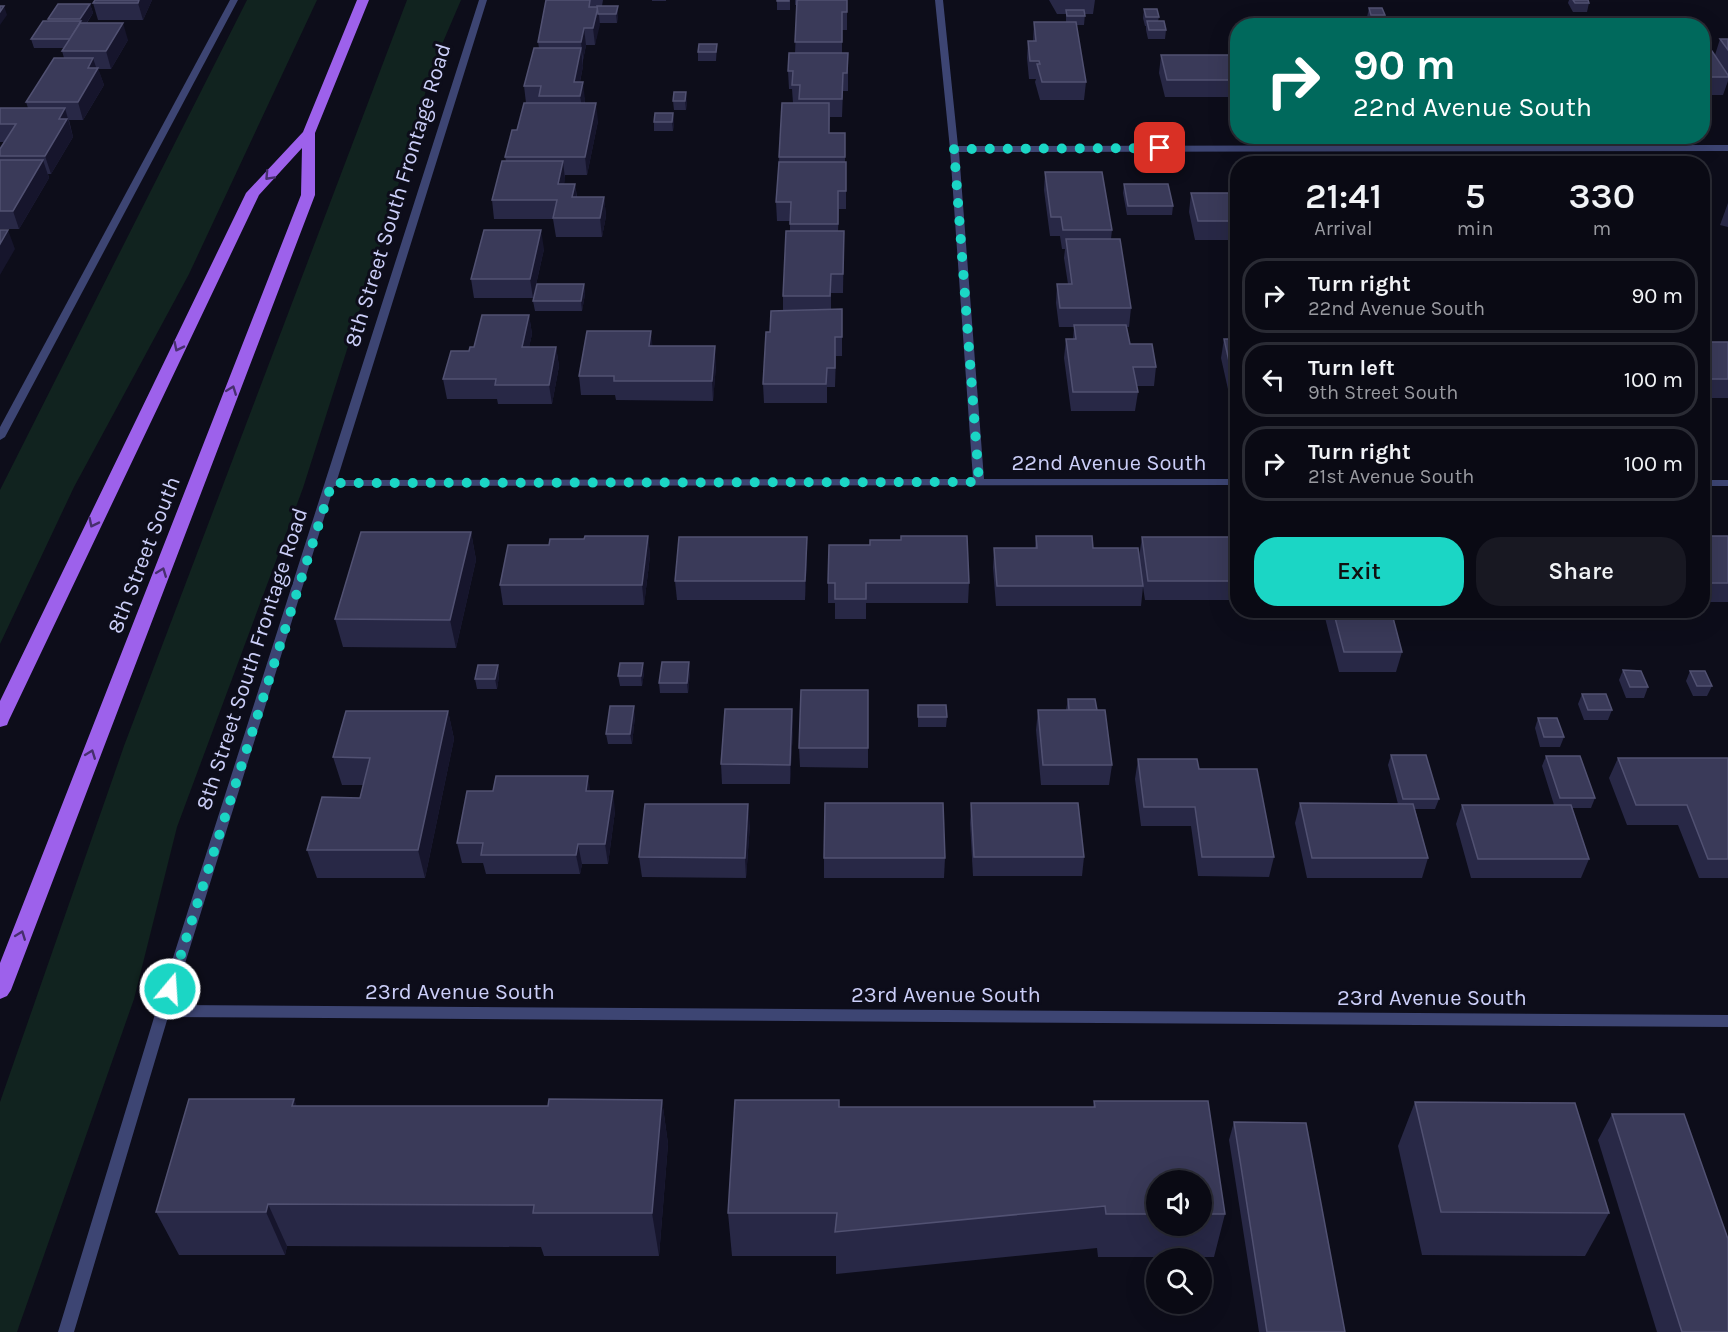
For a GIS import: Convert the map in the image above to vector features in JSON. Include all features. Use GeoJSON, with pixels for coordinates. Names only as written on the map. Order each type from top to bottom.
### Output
{"type":"FeatureCollection","features":[{"type":"Feature","properties":{"kind":"main road","name":"8th Street South"},"geometry":{"type":"LineString","coordinates":[[0,720],[253,193],[309,133],[363,0]]}},
{"type":"Feature","properties":{"kind":"main road","name":"8th Street South"},"geometry":{"type":"LineString","coordinates":[[0,990],[308,195],[309,133]]}},
{"type":"Feature","properties":{"kind":"street"},"geometry":{"type":"LineString","coordinates":[[0,437],[234,0]]}},
{"type":"Feature","properties":{"kind":"street","name":"8th Street South Frontage Road"},"geometry":{"type":"LineString","coordinates":[[66,1332],[163,1011],[483,0]]}},
{"type":"Feature","properties":{"kind":"street"},"geometry":{"type":"LineString","coordinates":[[939,0],[954,149],[979,482]]}},
{"type":"Feature","properties":{"kind":"street"},"geometry":{"type":"LineString","coordinates":[[954,149],[1728,148]]}},
{"type":"Feature","properties":{"kind":"street","name":"22nd Avenue South"},"geometry":{"type":"LineString","coordinates":[[332,483],[1230,482]]}},
{"type":"Feature","properties":{"kind":"street"},"geometry":{"type":"LineString","coordinates":[[1710,483],[1728,483]]}},
{"type":"Feature","properties":{"kind":"street","name":"23rd Avenue South"},"geometry":{"type":"LineString","coordinates":[[163,1011],[1728,1021]]}},
{"type":"Feature","properties":{"kind":"green space"},"geometry":{"type":"Polygon","coordinates":[[[247,0],[317,0],[189,274],[74,487],[0,644],[0,490],[247,0]]]}},
{"type":"Feature","properties":{"kind":"green space"},"geometry":{"type":"Polygon","coordinates":[[[407,0],[461,0],[434,63],[385,230],[303,488],[177,827],[134,999],[17,1332],[0,1332],[0,1102],[124,746],[407,0]]]}},
{"type":"Feature","properties":{"kind":"building"},"geometry":{"type":"Polygon","coordinates":[[[95,0],[139,0],[138,3],[93,3],[95,0]]]}},
{"type":"Feature","properties":{"kind":"building"},"geometry":{"type":"Polygon","coordinates":[[[546,0],[590,0],[589,7],[598,7],[593,28],[584,28],[581,42],[538,42],[546,0]]]}},
{"type":"Feature","properties":{"kind":"building"},"geometry":{"type":"Polygon","coordinates":[[[797,0],[847,0],[847,12],[842,12],[842,42],[795,42],[797,0]]]}},
{"type":"Feature","properties":{"kind":"building"},"geometry":{"type":"Polygon","coordinates":[[[1573,0],[1588,0],[1589,3],[1575,3],[1573,0]]]}},
{"type":"Feature","properties":{"kind":"building"},"geometry":{"type":"Polygon","coordinates":[[[58,4],[90,4],[80,19],[48,19],[58,4]]]}},
{"type":"Feature","properties":{"kind":"building"},"geometry":{"type":"Polygon","coordinates":[[[597,6],[618,6],[616,14],[598,14],[597,6]]]}},
{"type":"Feature","properties":{"kind":"building"},"geometry":{"type":"Polygon","coordinates":[[[1369,8],[1382,8],[1385,15],[1371,15],[1369,8]]]}},
{"type":"Feature","properties":{"kind":"building"},"geometry":{"type":"Polygon","coordinates":[[[1144,9],[1157,9],[1159,17],[1146,17],[1144,9]]]}},
{"type":"Feature","properties":{"kind":"building"},"geometry":{"type":"Polygon","coordinates":[[[1066,10],[1084,10],[1085,16],[1067,16],[1066,10]]]}},
{"type":"Feature","properties":{"kind":"building"},"geometry":{"type":"Polygon","coordinates":[[[43,21],[81,21],[70,39],[31,39],[43,21]]]}},
{"type":"Feature","properties":{"kind":"building"},"geometry":{"type":"Polygon","coordinates":[[[1147,21],[1164,21],[1166,30],[1149,30],[1147,21]]]}},
{"type":"Feature","properties":{"kind":"building"},"geometry":{"type":"Polygon","coordinates":[[[1034,22],[1076,22],[1086,82],[1042,82],[1037,64],[1040,64],[1039,61],[1030,61],[1028,41],[1036,41],[1034,22]]]}},
{"type":"Feature","properties":{"kind":"building"},"geometry":{"type":"Polygon","coordinates":[[[80,23],[123,23],[106,51],[62,51],[80,23]]]}},
{"type":"Feature","properties":{"kind":"building"},"geometry":{"type":"Polygon","coordinates":[[[1720,39],[1728,39],[1728,50],[1720,39]]]}},
{"type":"Feature","properties":{"kind":"building"},"geometry":{"type":"Polygon","coordinates":[[[699,44],[717,44],[716,52],[698,52],[699,44]]]}},
{"type":"Feature","properties":{"kind":"building"},"geometry":{"type":"Polygon","coordinates":[[[534,48],[581,48],[574,82],[583,82],[580,96],[539,96],[541,86],[524,86],[534,48]]]}},
{"type":"Feature","properties":{"kind":"building"},"geometry":{"type":"Polygon","coordinates":[[[1710,51],[1712,51],[1728,77],[1710,77],[1710,51]]]}},
{"type":"Feature","properties":{"kind":"building"},"geometry":{"type":"Polygon","coordinates":[[[789,53],[848,53],[847,73],[843,73],[842,99],[799,99],[800,85],[792,85],[793,71],[788,71],[789,53]]]}},
{"type":"Feature","properties":{"kind":"building"},"geometry":{"type":"Polygon","coordinates":[[[1161,55],[1230,55],[1230,80],[1167,80],[1161,55]]]}},
{"type":"Feature","properties":{"kind":"building"},"geometry":{"type":"Polygon","coordinates":[[[54,58],[93,58],[88,68],[98,68],[78,102],[26,102],[54,58]]]}},
{"type":"Feature","properties":{"kind":"building"},"geometry":{"type":"Polygon","coordinates":[[[674,92],[686,92],[685,101],[673,101],[674,92]]]}},
{"type":"Feature","properties":{"kind":"building"},"geometry":{"type":"Polygon","coordinates":[[[524,103],[596,103],[585,157],[505,157],[512,130],[517,130],[524,103]]]}},
{"type":"Feature","properties":{"kind":"building"},"geometry":{"type":"Polygon","coordinates":[[[782,103],[829,103],[829,133],[845,133],[845,157],[779,157],[782,103]]]}},
{"type":"Feature","properties":{"kind":"building"},"geometry":{"type":"Polygon","coordinates":[[[0,108],[65,108],[59,119],[67,119],[45,156],[0,156],[0,149],[16,124],[0,124],[0,108]]]}},
{"type":"Feature","properties":{"kind":"building"},"geometry":{"type":"Polygon","coordinates":[[[655,113],[673,113],[672,122],[654,122],[655,113]]]}},
{"type":"Feature","properties":{"kind":"building"},"geometry":{"type":"Polygon","coordinates":[[[0,160],[43,160],[13,211],[0,211],[0,160]]]}},
{"type":"Feature","properties":{"kind":"building"},"geometry":{"type":"Polygon","coordinates":[[[502,161],[563,161],[558,184],[575,184],[572,197],[604,197],[600,218],[553,218],[557,200],[492,200],[502,161]]]}},
{"type":"Feature","properties":{"kind":"building"},"geometry":{"type":"Polygon","coordinates":[[[779,162],[846,162],[846,191],[838,191],[838,224],[790,224],[791,202],[776,202],[779,162]]]}},
{"type":"Feature","properties":{"kind":"building"},"geometry":{"type":"Polygon","coordinates":[[[1045,172],[1102,172],[1112,230],[1063,230],[1061,217],[1051,217],[1045,172]]]}},
{"type":"Feature","properties":{"kind":"building"},"geometry":{"type":"Polygon","coordinates":[[[1124,184],[1168,184],[1173,206],[1128,206],[1124,184]]]}},
{"type":"Feature","properties":{"kind":"building"},"geometry":{"type":"Polygon","coordinates":[[[1191,193],[1230,193],[1230,221],[1198,221],[1191,193]]]}},
{"type":"Feature","properties":{"kind":"building"},"geometry":{"type":"Polygon","coordinates":[[[0,230],[8,230],[0,244],[0,230]]]}},
{"type":"Feature","properties":{"kind":"building"},"geometry":{"type":"Polygon","coordinates":[[[484,230],[541,230],[530,279],[471,279],[484,230]]]}},
{"type":"Feature","properties":{"kind":"building"},"geometry":{"type":"Polygon","coordinates":[[[786,231],[844,231],[843,274],[831,274],[830,296],[783,296],[786,231]]]}},
{"type":"Feature","properties":{"kind":"building"},"geometry":{"type":"Polygon","coordinates":[[[1066,239],[1120,239],[1131,308],[1060,308],[1057,284],[1072,284],[1066,239]]]}},
{"type":"Feature","properties":{"kind":"building"},"geometry":{"type":"Polygon","coordinates":[[[537,284],[584,284],[581,301],[533,301],[537,284]]]}},
{"type":"Feature","properties":{"kind":"building"},"geometry":{"type":"Polygon","coordinates":[[[842,309],[842,337],[835,337],[835,368],[827,368],[826,384],[763,384],[766,332],[770,332],[771,311],[842,309]]]}},
{"type":"Feature","properties":{"kind":"building"},"geometry":{"type":"Polygon","coordinates":[[[482,315],[529,315],[522,347],[556,347],[549,385],[495,385],[496,379],[443,379],[451,351],[469,351],[470,347],[474,347],[482,315]]]}},
{"type":"Feature","properties":{"kind":"building"},"geometry":{"type":"Polygon","coordinates":[[[1074,325],[1126,325],[1130,344],[1152,344],[1156,367],[1133,367],[1138,392],[1073,392],[1066,339],[1076,339],[1074,325]]]}},
{"type":"Feature","properties":{"kind":"building"},"geometry":{"type":"Polygon","coordinates":[[[587,331],[651,331],[649,346],[715,346],[712,381],[614,381],[614,376],[579,376],[587,331]]]}},
{"type":"Feature","properties":{"kind":"building"},"geometry":{"type":"Polygon","coordinates":[[[1224,339],[1230,339],[1230,366],[1224,339]]]}},
{"type":"Feature","properties":{"kind":"building"},"geometry":{"type":"Polygon","coordinates":[[[1710,342],[1728,342],[1728,379],[1710,379],[1710,342]]]}},
{"type":"Feature","properties":{"kind":"building"},"geometry":{"type":"Polygon","coordinates":[[[361,532],[471,532],[450,620],[335,619],[361,532]]]}},
{"type":"Feature","properties":{"kind":"building"},"geometry":{"type":"Polygon","coordinates":[[[585,536],[648,536],[642,585],[500,585],[508,545],[549,545],[550,539],[584,539],[585,536]]]}},
{"type":"Feature","properties":{"kind":"building"},"geometry":{"type":"Polygon","coordinates":[[[901,536],[967,536],[969,583],[866,583],[866,599],[835,599],[835,583],[828,583],[829,545],[870,545],[870,540],[901,540],[901,536]]]}},
{"type":"Feature","properties":{"kind":"building"},"geometry":{"type":"Polygon","coordinates":[[[1036,536],[1092,536],[1093,548],[1138,548],[1143,586],[997,586],[994,548],[1037,548],[1036,536]]]}},
{"type":"Feature","properties":{"kind":"building"},"geometry":{"type":"Polygon","coordinates":[[[1710,536],[1728,536],[1728,583],[1710,583],[1710,536]]]}},
{"type":"Feature","properties":{"kind":"building"},"geometry":{"type":"Polygon","coordinates":[[[679,537],[807,537],[805,581],[675,581],[679,537]]]}},
{"type":"Feature","properties":{"kind":"building"},"geometry":{"type":"Polygon","coordinates":[[[1142,537],[1230,537],[1230,581],[1148,581],[1142,537]]]}},
{"type":"Feature","properties":{"kind":"building"},"geometry":{"type":"Polygon","coordinates":[[[1335,618],[1393,618],[1402,652],[1344,652],[1335,618]]]}},
{"type":"Feature","properties":{"kind":"building"},"geometry":{"type":"Polygon","coordinates":[[[662,662],[689,662],[687,683],[659,683],[662,662]]]}},
{"type":"Feature","properties":{"kind":"building"},"geometry":{"type":"Polygon","coordinates":[[[620,663],[643,663],[641,676],[618,676],[620,663]]]}},
{"type":"Feature","properties":{"kind":"building"},"geometry":{"type":"Polygon","coordinates":[[[478,665],[498,665],[495,679],[475,679],[478,665]]]}},
{"type":"Feature","properties":{"kind":"building"},"geometry":{"type":"Polygon","coordinates":[[[1623,670],[1641,671],[1648,687],[1630,687],[1623,670]]]}},
{"type":"Feature","properties":{"kind":"building"},"geometry":{"type":"Polygon","coordinates":[[[1690,671],[1705,671],[1712,686],[1697,686],[1690,671]]]}},
{"type":"Feature","properties":{"kind":"building"},"geometry":{"type":"Polygon","coordinates":[[[801,690],[868,690],[868,748],[799,748],[801,690]]]}},
{"type":"Feature","properties":{"kind":"building"},"geometry":{"type":"Polygon","coordinates":[[[1582,694],[1606,694],[1612,710],[1588,710],[1582,694]]]}},
{"type":"Feature","properties":{"kind":"building"},"geometry":{"type":"Polygon","coordinates":[[[1068,699],[1095,699],[1097,710],[1069,710],[1068,699]]]}},
{"type":"Feature","properties":{"kind":"building"},"geometry":{"type":"Polygon","coordinates":[[[918,705],[946,705],[947,717],[918,717],[918,705]]]}},
{"type":"Feature","properties":{"kind":"building"},"geometry":{"type":"Polygon","coordinates":[[[610,706],[634,706],[630,734],[606,734],[610,706]]]}},
{"type":"Feature","properties":{"kind":"building"},"geometry":{"type":"Polygon","coordinates":[[[725,709],[792,709],[790,765],[721,764],[725,709]]]}},
{"type":"Feature","properties":{"kind":"building"},"geometry":{"type":"Polygon","coordinates":[[[1038,710],[1105,710],[1112,765],[1043,765],[1038,710]]]}},
{"type":"Feature","properties":{"kind":"building"},"geometry":{"type":"Polygon","coordinates":[[[346,711],[448,711],[418,850],[307,850],[322,797],[360,798],[370,758],[333,757],[346,711]]]}},
{"type":"Feature","properties":{"kind":"building"},"geometry":{"type":"Polygon","coordinates":[[[1538,718],[1557,718],[1564,737],[1544,737],[1538,718]]]}},
{"type":"Feature","properties":{"kind":"building"},"geometry":{"type":"Polygon","coordinates":[[[1391,755],[1426,755],[1439,799],[1403,799],[1391,755]]]}},
{"type":"Feature","properties":{"kind":"building"},"geometry":{"type":"Polygon","coordinates":[[[1546,756],[1580,756],[1595,798],[1560,798],[1546,756]]]}},
{"type":"Feature","properties":{"kind":"building"},"geometry":{"type":"Polygon","coordinates":[[[1618,758],[1728,758],[1728,859],[1708,859],[1687,805],[1636,805],[1618,758]]]}},
{"type":"Feature","properties":{"kind":"building"},"geometry":{"type":"Polygon","coordinates":[[[1138,759],[1197,759],[1199,769],[1257,769],[1274,857],[1202,857],[1195,807],[1144,807],[1138,759]]]}},
{"type":"Feature","properties":{"kind":"building"},"geometry":{"type":"Polygon","coordinates":[[[496,776],[588,776],[586,791],[613,791],[605,844],[578,844],[576,855],[481,855],[483,843],[457,843],[467,791],[493,791],[496,776]]]}},
{"type":"Feature","properties":{"kind":"building"},"geometry":{"type":"Polygon","coordinates":[[[825,803],[943,803],[945,858],[824,858],[825,803]]]}},
{"type":"Feature","properties":{"kind":"building"},"geometry":{"type":"Polygon","coordinates":[[[971,803],[1078,803],[1084,857],[974,857],[971,803]]]}},
{"type":"Feature","properties":{"kind":"building"},"geometry":{"type":"Polygon","coordinates":[[[1300,803],[1413,804],[1428,858],[1312,858],[1300,803]]]}},
{"type":"Feature","properties":{"kind":"building"},"geometry":{"type":"Polygon","coordinates":[[[645,804],[748,804],[745,858],[639,857],[645,804]]]}},
{"type":"Feature","properties":{"kind":"building"},"geometry":{"type":"Polygon","coordinates":[[[1462,805],[1571,805],[1589,859],[1478,859],[1462,805]]]}},
{"type":"Feature","properties":{"kind":"building"},"geometry":{"type":"Polygon","coordinates":[[[189,1099],[294,1099],[292,1106],[548,1106],[549,1099],[662,1100],[652,1213],[533,1213],[534,1205],[268,1204],[266,1212],[156,1212],[189,1099]]]}},
{"type":"Feature","properties":{"kind":"building"},"geometry":{"type":"Polygon","coordinates":[[[735,1100],[839,1100],[839,1107],[1095,1107],[1094,1101],[1208,1101],[1225,1214],[1212,1214],[1212,1170],[1146,1170],[1146,1214],[1106,1214],[1105,1206],[835,1232],[837,1213],[728,1213],[735,1100]]]}},
{"type":"Feature","properties":{"kind":"building"},"geometry":{"type":"Polygon","coordinates":[[[1415,1102],[1575,1103],[1609,1213],[1441,1212],[1415,1102]]]}},
{"type":"Feature","properties":{"kind":"building"},"geometry":{"type":"Polygon","coordinates":[[[1612,1114],[1684,1114],[1728,1239],[1728,1332],[1682,1332],[1612,1114]]]}},
{"type":"Feature","properties":{"kind":"building"},"geometry":{"type":"Polygon","coordinates":[[[1234,1122],[1306,1123],[1345,1332],[1267,1332],[1234,1122]]]}},
{"type":"Feature","properties":{"kind":"route"},"geometry":{"type":"LineString","coordinates":[[170,989],[332,483],[979,482],[954,149],[1160,148]]}}]}
